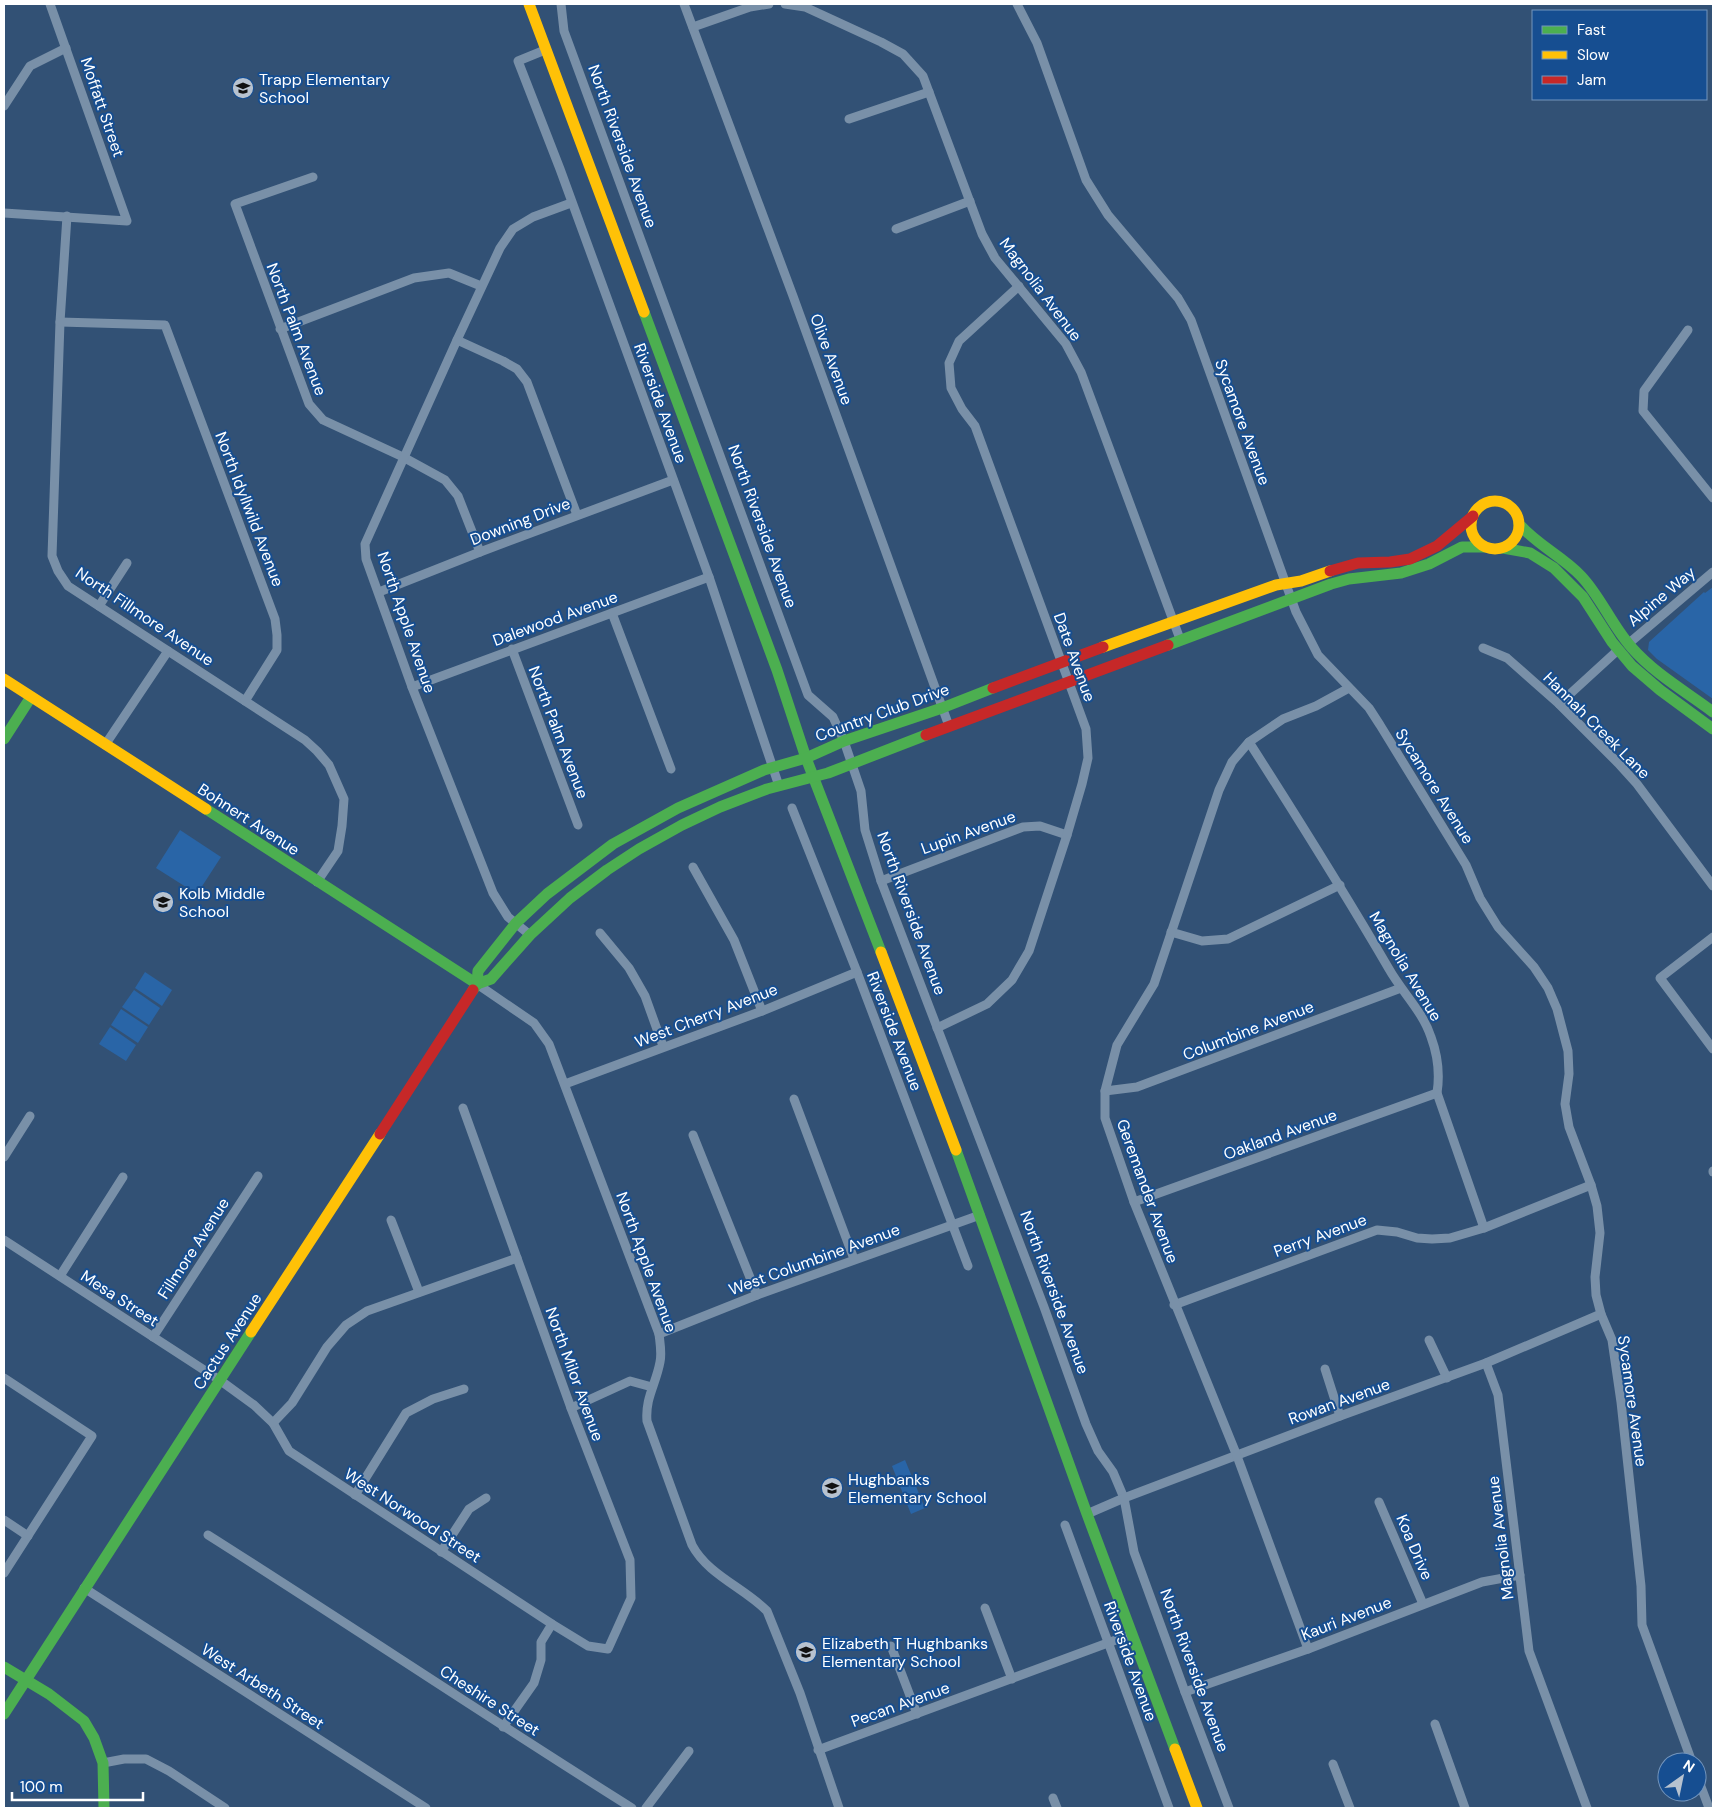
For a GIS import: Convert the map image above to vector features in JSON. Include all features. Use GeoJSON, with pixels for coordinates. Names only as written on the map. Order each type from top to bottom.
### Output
{"type":"FeatureCollection","features":[{"type":"Feature","properties":{"kind":"main road"},"geometry":{"type":"LineString","coordinates":[[529,4],[777,670],[806,758],[848,863],[980,1215],[1087,1514],[1197,1808]]}},
{"type":"Feature","properties":{"kind":"main road"},"geometry":{"type":"LineString","coordinates":[[1713,712],[1656,672],[1628,644],[1602,601],[1585,580],[1566,562],[1525,532],[1512,508],[1507,504],[1497,501],[1490,502],[1481,506],[1472,516],[1472,534],[1484,546],[1493,549],[1503,548],[1530,553],[1554,568],[1583,597],[1618,650],[1647,680],[1713,729]]}},
{"type":"Feature","properties":{"kind":"main road","name":"Country Club Drive"},"geometry":{"type":"LineString","coordinates":[[516,923],[548,894],[613,844],[678,808],[772,767],[806,758],[844,741],[942,708],[1061,662],[1276,585],[1301,581],[1348,565],[1390,562],[1418,556],[1452,536],[1472,516]]}},
{"type":"Feature","properties":{"kind":"main road"},"geometry":{"type":"LineString","coordinates":[[1503,548],[1515,538],[1519,524]]}},
{"type":"Feature","properties":{"kind":"main road"},"geometry":{"type":"LineString","coordinates":[[476,984],[491,979],[530,934],[570,898],[607,870],[639,849],[682,825],[720,807],[767,789],[814,777],[852,764],[1180,640],[1349,579],[1391,575],[1415,570],[1462,547],[1484,546]]}},
{"type":"Feature","properties":{"kind":"main road","name":"Bohnert Avenue"},"geometry":{"type":"LineString","coordinates":[[4,679],[476,984]]}},
{"type":"Feature","properties":{"kind":"main road"},"geometry":{"type":"LineString","coordinates":[[4,738],[30,697]]}},
{"type":"Feature","properties":{"kind":"main road","name":"Cactus Avenue"},"geometry":{"type":"LineString","coordinates":[[4,1714],[476,984],[478,970],[516,923]]}},
{"type":"Feature","properties":{"kind":"main road"},"geometry":{"type":"LineString","coordinates":[[4,1667],[49,1694],[84,1721],[94,1738],[103,1763],[104,1808]]}},
{"type":"Feature","properties":{"kind":"street","name":"Moffatt Street"},"geometry":{"type":"LineString","coordinates":[[50,4],[127,221],[67,216]]}},
{"type":"Feature","properties":{"kind":"street","name":"North Riverside Avenue"},"geometry":{"type":"LineString","coordinates":[[561,4],[564,31],[808,695],[833,717],[844,741],[861,791],[865,830],[881,881],[1086,1424],[1098,1451],[1113,1472],[1124,1498],[1134,1552],[1229,1808]]}},
{"type":"Feature","properties":{"kind":"street","name":"Olive Avenue"},"geometry":{"type":"LineString","coordinates":[[684,4],[793,296],[949,726]]}},
{"type":"Feature","properties":{"kind":"street"},"geometry":{"type":"LineString","coordinates":[[692,27],[750,7],[769,4]]}},
{"type":"Feature","properties":{"kind":"street","name":"Magnolia Avenue"},"geometry":{"type":"LineString","coordinates":[[785,4],[805,6],[881,42],[903,54],[923,76],[982,234],[995,258],[1066,344],[1081,372],[1180,640]]}},
{"type":"Feature","properties":{"kind":"street","name":"Sycamore Avenue"},"geometry":{"type":"LineString","coordinates":[[1017,4],[1037,43],[1086,180],[1108,215],[1178,298],[1191,320],[1302,626],[1318,655],[1369,708],[1466,865],[1480,898],[1498,927],[1534,967],[1548,988],[1557,1009],[1568,1051],[1569,1074],[1565,1104],[1569,1128],[1597,1206],[1600,1233],[1595,1278],[1596,1295],[1601,1314],[1612,1340],[1641,1586],[1642,1625],[1688,1752]]}},
{"type":"Feature","properties":{"kind":"street"},"geometry":{"type":"LineString","coordinates":[[4,106],[30,66],[66,48]]}},
{"type":"Feature","properties":{"kind":"street","name":"Riverside Avenue"},"geometry":{"type":"LineString","coordinates":[[545,50],[518,61],[560,169],[709,577],[778,786]]}},
{"type":"Feature","properties":{"kind":"street"},"geometry":{"type":"LineString","coordinates":[[849,120],[929,92]]}},
{"type":"Feature","properties":{"kind":"street","name":"North Palm Avenue"},"geometry":{"type":"LineString","coordinates":[[313,178],[235,204],[309,404],[324,420],[403,457],[445,480],[458,496],[480,552]]}},
{"type":"Feature","properties":{"kind":"street"},"geometry":{"type":"LineString","coordinates":[[896,229],[970,201]]}},
{"type":"Feature","properties":{"kind":"street","name":"North Apple Avenue"},"geometry":{"type":"LineString","coordinates":[[530,934],[508,917],[493,894],[412,687],[366,559],[365,544],[403,457],[500,248],[513,229],[532,218],[571,203]]}},
{"type":"Feature","properties":{"kind":"street"},"geometry":{"type":"LineString","coordinates":[[4,213],[67,216]]}},
{"type":"Feature","properties":{"kind":"street","name":"North Fillmore Avenue"},"geometry":{"type":"LineString","coordinates":[[67,216],[60,322],[52,556],[58,571],[68,586],[305,740],[329,765],[344,799],[342,826],[338,851],[317,882]]}},
{"type":"Feature","properties":{"kind":"street"},"geometry":{"type":"LineString","coordinates":[[280,329],[414,278],[449,274],[482,286]]}},
{"type":"Feature","properties":{"kind":"street","name":"Date Avenue"},"geometry":{"type":"LineString","coordinates":[[937,1028],[987,1004],[1012,980],[1029,951],[1067,835],[1088,758],[1086,729],[975,426],[962,410],[952,388],[949,363],[959,340],[1019,286]]}},
{"type":"Feature","properties":{"kind":"street","name":"North Idyllwild Avenue"},"geometry":{"type":"LineString","coordinates":[[60,322],[165,325],[275,619],[277,650],[245,701]]}},
{"type":"Feature","properties":{"kind":"street"},"geometry":{"type":"LineString","coordinates":[[1688,330],[1644,391],[1643,411],[1712,494]]}},
{"type":"Feature","properties":{"kind":"street"},"geometry":{"type":"LineString","coordinates":[[457,340],[503,361],[517,370],[526,382],[577,516]]}},
{"type":"Feature","properties":{"kind":"street","name":"Downing Drive"},"geometry":{"type":"LineString","coordinates":[[379,592],[673,480]]}},
{"type":"Feature","properties":{"kind":"street"},"geometry":{"type":"LineString","coordinates":[[99,606],[127,563]]}},
{"type":"Feature","properties":{"kind":"street","name":"Alpine Way"},"geometry":{"type":"LineString","coordinates":[[1628,644],[1713,572]]}},
{"type":"Feature","properties":{"kind":"street","name":"Dalewood Avenue"},"geometry":{"type":"LineString","coordinates":[[412,687],[709,577]]}},
{"type":"Feature","properties":{"kind":"street"},"geometry":{"type":"LineString","coordinates":[[612,613],[671,769]]}},
{"type":"Feature","properties":{"kind":"street","name":"Hannah Creek Lane"},"geometry":{"type":"LineString","coordinates":[[1483,648],[1507,658],[1559,704],[1637,784],[1713,886]]}},
{"type":"Feature","properties":{"kind":"street","name":"North Palm Avenue"},"geometry":{"type":"LineString","coordinates":[[512,649],[578,824]]}},
{"type":"Feature","properties":{"kind":"street"},"geometry":{"type":"LineString","coordinates":[[1559,704],[1618,650]]}},
{"type":"Feature","properties":{"kind":"street"},"geometry":{"type":"LineString","coordinates":[[105,745],[168,651]]}},
{"type":"Feature","properties":{"kind":"street","name":"Geremander Avenue"},"geometry":{"type":"LineString","coordinates":[[1308,1649],[1237,1456],[1174,1305],[1134,1202],[1105,1118],[1105,1091],[1117,1046],[1154,984],[1219,790],[1232,762],[1249,742],[1283,719],[1316,706],[1349,688]]}},
{"type":"Feature","properties":{"kind":"street","name":"Magnolia Avenue"},"geometry":{"type":"LineString","coordinates":[[1249,742],[1340,885],[1401,988],[1421,1015],[1431,1036],[1440,1077],[1437,1093],[1484,1228]]}},
{"type":"Feature","properties":{"kind":"street","name":"Riverside Avenue"},"geometry":{"type":"LineString","coordinates":[[792,808],[857,972],[968,1266]]}},
{"type":"Feature","properties":{"kind":"street","name":"Lupin Avenue"},"geometry":{"type":"LineString","coordinates":[[881,881],[1023,827],[1040,826],[1067,835]]}},
{"type":"Feature","properties":{"kind":"street"},"geometry":{"type":"LineString","coordinates":[[693,868],[734,940],[762,1011]]}},
{"type":"Feature","properties":{"kind":"street"},"geometry":{"type":"LineString","coordinates":[[1171,932],[1202,940],[1228,939],[1340,885]]}},
{"type":"Feature","properties":{"kind":"street"},"geometry":{"type":"LineString","coordinates":[[600,933],[630,968],[645,996],[663,1046]]}},
{"type":"Feature","properties":{"kind":"street"},"geometry":{"type":"LineString","coordinates":[[1713,937],[1660,978],[1713,1049]]}},
{"type":"Feature","properties":{"kind":"street","name":"West Cherry Avenue"},"geometry":{"type":"LineString","coordinates":[[565,1084],[663,1046],[762,1011],[857,972]]}},
{"type":"Feature","properties":{"kind":"street","name":"North Apple Avenue"},"geometry":{"type":"LineString","coordinates":[[476,984],[534,1023],[549,1044],[659,1334],[660,1362],[647,1402],[647,1421],[692,1545],[697,1555],[706,1565],[758,1602],[767,1611],[800,1693],[839,1808]]}},
{"type":"Feature","properties":{"kind":"street","name":"Columbine Avenue"},"geometry":{"type":"LineString","coordinates":[[1105,1091],[1137,1088],[1401,988]]}},
{"type":"Feature","properties":{"kind":"street","name":"Oakland Avenue"},"geometry":{"type":"LineString","coordinates":[[1134,1202],[1437,1093]]}},
{"type":"Feature","properties":{"kind":"street"},"geometry":{"type":"LineString","coordinates":[[794,1099],[854,1259]]}},
{"type":"Feature","properties":{"kind":"street","name":"North Milor Avenue"},"geometry":{"type":"LineString","coordinates":[[463,1108],[571,1408],[630,1560],[631,1598],[608,1649]]}},
{"type":"Feature","properties":{"kind":"street"},"geometry":{"type":"LineString","coordinates":[[4,1157],[30,1116]]}},
{"type":"Feature","properties":{"kind":"street"},"geometry":{"type":"LineString","coordinates":[[693,1135],[757,1295]]}},
{"type":"Feature","properties":{"kind":"street","name":"Fillmore Avenue"},"geometry":{"type":"LineString","coordinates":[[154,1337],[258,1176]]}},
{"type":"Feature","properties":{"kind":"street"},"geometry":{"type":"LineString","coordinates":[[60,1276],[123,1177]]}},
{"type":"Feature","properties":{"kind":"street","name":"Perry Avenue"},"geometry":{"type":"LineString","coordinates":[[1174,1305],[1377,1230],[1397,1232],[1417,1238],[1450,1238],[1484,1228],[1591,1185]]}},
{"type":"Feature","properties":{"kind":"street","name":"West Columbine Avenue"},"geometry":{"type":"LineString","coordinates":[[659,1334],[854,1259],[980,1215]]}},
{"type":"Feature","properties":{"kind":"street"},"geometry":{"type":"LineString","coordinates":[[391,1220],[419,1292]]}},
{"type":"Feature","properties":{"kind":"street","name":"Mesa Street"},"geometry":{"type":"LineString","coordinates":[[4,1240],[221,1381]]}},
{"type":"Feature","properties":{"kind":"street"},"geometry":{"type":"LineString","coordinates":[[273,1423],[292,1403],[327,1347],[346,1325],[367,1311],[517,1258]]}},
{"type":"Feature","properties":{"kind":"street","name":"Rowan Avenue"},"geometry":{"type":"LineString","coordinates":[[1087,1514],[1124,1498],[1340,1416],[1486,1363],[1601,1314]]}},
{"type":"Feature","properties":{"kind":"street"},"geometry":{"type":"LineString","coordinates":[[1429,1340],[1447,1378]]}},
{"type":"Feature","properties":{"kind":"street","name":"Magnolia Avenue"},"geometry":{"type":"LineString","coordinates":[[1486,1363],[1498,1395],[1529,1651],[1587,1808]]}},
{"type":"Feature","properties":{"kind":"street"},"geometry":{"type":"LineString","coordinates":[[1325,1369],[1340,1416]]}},
{"type":"Feature","properties":{"kind":"street"},"geometry":{"type":"LineString","coordinates":[[4,1378],[92,1436],[4,1573]]}},
{"type":"Feature","properties":{"kind":"street","name":"West Norwood Street"},"geometry":{"type":"LineString","coordinates":[[221,1381],[254,1405],[273,1423],[289,1451],[552,1624],[588,1646],[608,1649]]}},
{"type":"Feature","properties":{"kind":"street"},"geometry":{"type":"LineString","coordinates":[[571,1408],[630,1381],[652,1387]]}},
{"type":"Feature","properties":{"kind":"street"},"geometry":{"type":"LineString","coordinates":[[355,1495],[406,1413],[432,1399],[464,1389]]}},
{"type":"Feature","properties":{"kind":"street"},"geometry":{"type":"LineString","coordinates":[[441,1552],[469,1509],[486,1498]]}},
{"type":"Feature","properties":{"kind":"street","name":"Koa Drive"},"geometry":{"type":"LineString","coordinates":[[1379,1502],[1423,1604]]}},
{"type":"Feature","properties":{"kind":"street"},"geometry":{"type":"LineString","coordinates":[[4,1520],[28,1536]]}},
{"type":"Feature","properties":{"kind":"street","name":"Riverside Avenue"},"geometry":{"type":"LineString","coordinates":[[1065,1525],[1169,1808]]}},
{"type":"Feature","properties":{"kind":"street","name":"Cheshire Street"},"geometry":{"type":"LineString","coordinates":[[208,1535],[334,1614],[503,1727],[632,1808]]}},
{"type":"Feature","properties":{"kind":"street","name":"Kauri Avenue"},"geometry":{"type":"LineString","coordinates":[[1185,1692],[1308,1649],[1482,1582],[1520,1575]]}},
{"type":"Feature","properties":{"kind":"street","name":"West Arbeth Street"},"geometry":{"type":"LineString","coordinates":[[84,1588],[426,1808]]}},
{"type":"Feature","properties":{"kind":"street"},"geometry":{"type":"LineString","coordinates":[[985,1608],[1012,1679]]}},
{"type":"Feature","properties":{"kind":"street"},"geometry":{"type":"LineString","coordinates":[[503,1727],[534,1683],[541,1660],[541,1642],[552,1624]]}},
{"type":"Feature","properties":{"kind":"street","name":"Pecan Avenue"},"geometry":{"type":"LineString","coordinates":[[818,1750],[1132,1634]]}},
{"type":"Feature","properties":{"kind":"street"},"geometry":{"type":"LineString","coordinates":[[891,1646],[917,1714]]}},
{"type":"Feature","properties":{"kind":"street"},"geometry":{"type":"LineString","coordinates":[[1435,1724],[1465,1808]]}},
{"type":"Feature","properties":{"kind":"street"},"geometry":{"type":"LineString","coordinates":[[646,1808],[689,1751]]}},
{"type":"Feature","properties":{"kind":"street"},"geometry":{"type":"LineString","coordinates":[[103,1763],[124,1758],[146,1760],[169,1771],[225,1808]]}},
{"type":"Feature","properties":{"kind":"street"},"geometry":{"type":"LineString","coordinates":[[1333,1764],[1350,1808]]}},
{"type":"Feature","properties":{"kind":"street"},"geometry":{"type":"LineString","coordinates":[[1053,1798],[1057,1808]]}},
{"type":"Feature","properties":{"kind":"shaded area"},"geometry":{"type":"Polygon","coordinates":[[[1713,587],[1713,699],[1657,659],[1648,650],[1649,642],[1704,592],[1713,587]]]}},
{"type":"Feature","properties":{"kind":"shaded area"},"geometry":{"type":"Polygon","coordinates":[[[180,830],[221,857],[197,894],[156,868],[180,830]]]}},
{"type":"Feature","properties":{"kind":"shaded area"},"geometry":{"type":"Polygon","coordinates":[[[145,972],[172,990],[162,1006],[135,988],[145,972]]]}},
{"type":"Feature","properties":{"kind":"shaded area"},"geometry":{"type":"Polygon","coordinates":[[[134,990],[160,1008],[149,1025],[122,1007],[134,990]]]}},
{"type":"Feature","properties":{"kind":"shaded area"},"geometry":{"type":"Polygon","coordinates":[[[121,1009],[148,1027],[138,1043],[111,1025],[121,1009]]]}},
{"type":"Feature","properties":{"kind":"shaded area"},"geometry":{"type":"Polygon","coordinates":[[[110,1027],[136,1045],[126,1061],[99,1044],[110,1027]]]}},
{"type":"Feature","properties":{"kind":"shaded area"},"geometry":{"type":"Polygon","coordinates":[[[905,1460],[925,1508],[911,1514],[892,1466],[905,1460]]]}},
{"type":"Feature","properties":{"kind":"traffic: fast"},"geometry":{"type":"LineString","coordinates":[[644,312],[777,670],[806,758],[881,952]]}},
{"type":"Feature","properties":{"kind":"traffic: fast"},"geometry":{"type":"LineString","coordinates":[[1519,524],[1581,576],[1595,593],[1618,630],[1641,657],[1660,674],[1713,712]]}},
{"type":"Feature","properties":{"kind":"traffic: fast"},"geometry":{"type":"LineString","coordinates":[[1168,645],[1331,584],[1349,579],[1401,573],[1429,564],[1462,547],[1484,547]]}},
{"type":"Feature","properties":{"kind":"traffic: fast"},"geometry":{"type":"LineString","coordinates":[[1503,548],[1530,553],[1554,568],[1583,597],[1612,642],[1632,666],[1660,690],[1713,729]]}},
{"type":"Feature","properties":{"kind":"traffic: fast"},"geometry":{"type":"LineString","coordinates":[[473,990],[477,984],[478,971],[516,923],[547,894],[613,844],[678,808],[764,770],[806,758],[844,741],[942,708],[993,688]]}},
{"type":"Feature","properties":{"kind":"traffic: fast"},"geometry":{"type":"LineString","coordinates":[[4,739],[31,697]]}},
{"type":"Feature","properties":{"kind":"traffic: fast"},"geometry":{"type":"LineString","coordinates":[[477,984],[491,979],[530,935],[570,898],[639,849],[682,825],[720,807],[767,789],[828,773],[926,735]]}},
{"type":"Feature","properties":{"kind":"traffic: fast"},"geometry":{"type":"LineString","coordinates":[[206,809],[477,984]]}},
{"type":"Feature","properties":{"kind":"traffic: fast"},"geometry":{"type":"LineString","coordinates":[[956,1150],[1087,1514],[1175,1749]]}},
{"type":"Feature","properties":{"kind":"traffic: fast"},"geometry":{"type":"LineString","coordinates":[[4,1714],[251,1332]]}},
{"type":"Feature","properties":{"kind":"traffic: fast"},"geometry":{"type":"LineString","coordinates":[[4,1667],[49,1694],[84,1721],[94,1738],[103,1763],[104,1808]]}},
{"type":"Feature","properties":{"kind":"traffic: slow"},"geometry":{"type":"LineString","coordinates":[[529,4],[644,312]]}},
{"type":"Feature","properties":{"kind":"traffic: slow"},"geometry":{"type":"LineString","coordinates":[[1490,501],[1500,501],[1512,508],[1519,520],[1519,525],[1519,530],[1512,542],[1500,549],[1490,549],[1482,545],[1475,538],[1471,530],[1471,520],[1475,512],[1482,505],[1490,501]]}},
{"type":"Feature","properties":{"kind":"traffic: slow"},"geometry":{"type":"LineString","coordinates":[[1103,647],[1276,585],[1301,581],[1330,571]]}},
{"type":"Feature","properties":{"kind":"traffic: slow"},"geometry":{"type":"LineString","coordinates":[[4,679],[206,809]]}},
{"type":"Feature","properties":{"kind":"traffic: slow"},"geometry":{"type":"LineString","coordinates":[[881,952],[956,1150]]}},
{"type":"Feature","properties":{"kind":"traffic: slow"},"geometry":{"type":"LineString","coordinates":[[251,1332],[380,1134]]}},
{"type":"Feature","properties":{"kind":"traffic: slow"},"geometry":{"type":"LineString","coordinates":[[1175,1749],[1197,1808]]}},
{"type":"Feature","properties":{"kind":"traffic: jam"},"geometry":{"type":"LineString","coordinates":[[1330,571],[1358,563],[1410,559],[1437,546],[1473,516]]}},
{"type":"Feature","properties":{"kind":"traffic: jam"},"geometry":{"type":"LineString","coordinates":[[926,735],[1168,645]]}},
{"type":"Feature","properties":{"kind":"traffic: jam"},"geometry":{"type":"LineString","coordinates":[[993,688],[1103,647]]}},
{"type":"Feature","properties":{"kind":"traffic: jam"},"geometry":{"type":"LineString","coordinates":[[380,1134],[473,990]]}},
{"type":"Feature","properties":{"kind":"place","name":"Trapp Elementary School"},"geometry":{"type":"Point","coordinates":[243,88]}},
{"type":"Feature","properties":{"kind":"place","name":"Kolb Middle School"},"geometry":{"type":"Point","coordinates":[163,902]}},
{"type":"Feature","properties":{"kind":"place","name":"Hughbanks Elementary School"},"geometry":{"type":"Point","coordinates":[832,1488]}},
{"type":"Feature","properties":{"kind":"place","name":"Elizabeth T Hughbanks Elementary School"},"geometry":{"type":"Point","coordinates":[806,1652]}}]}
